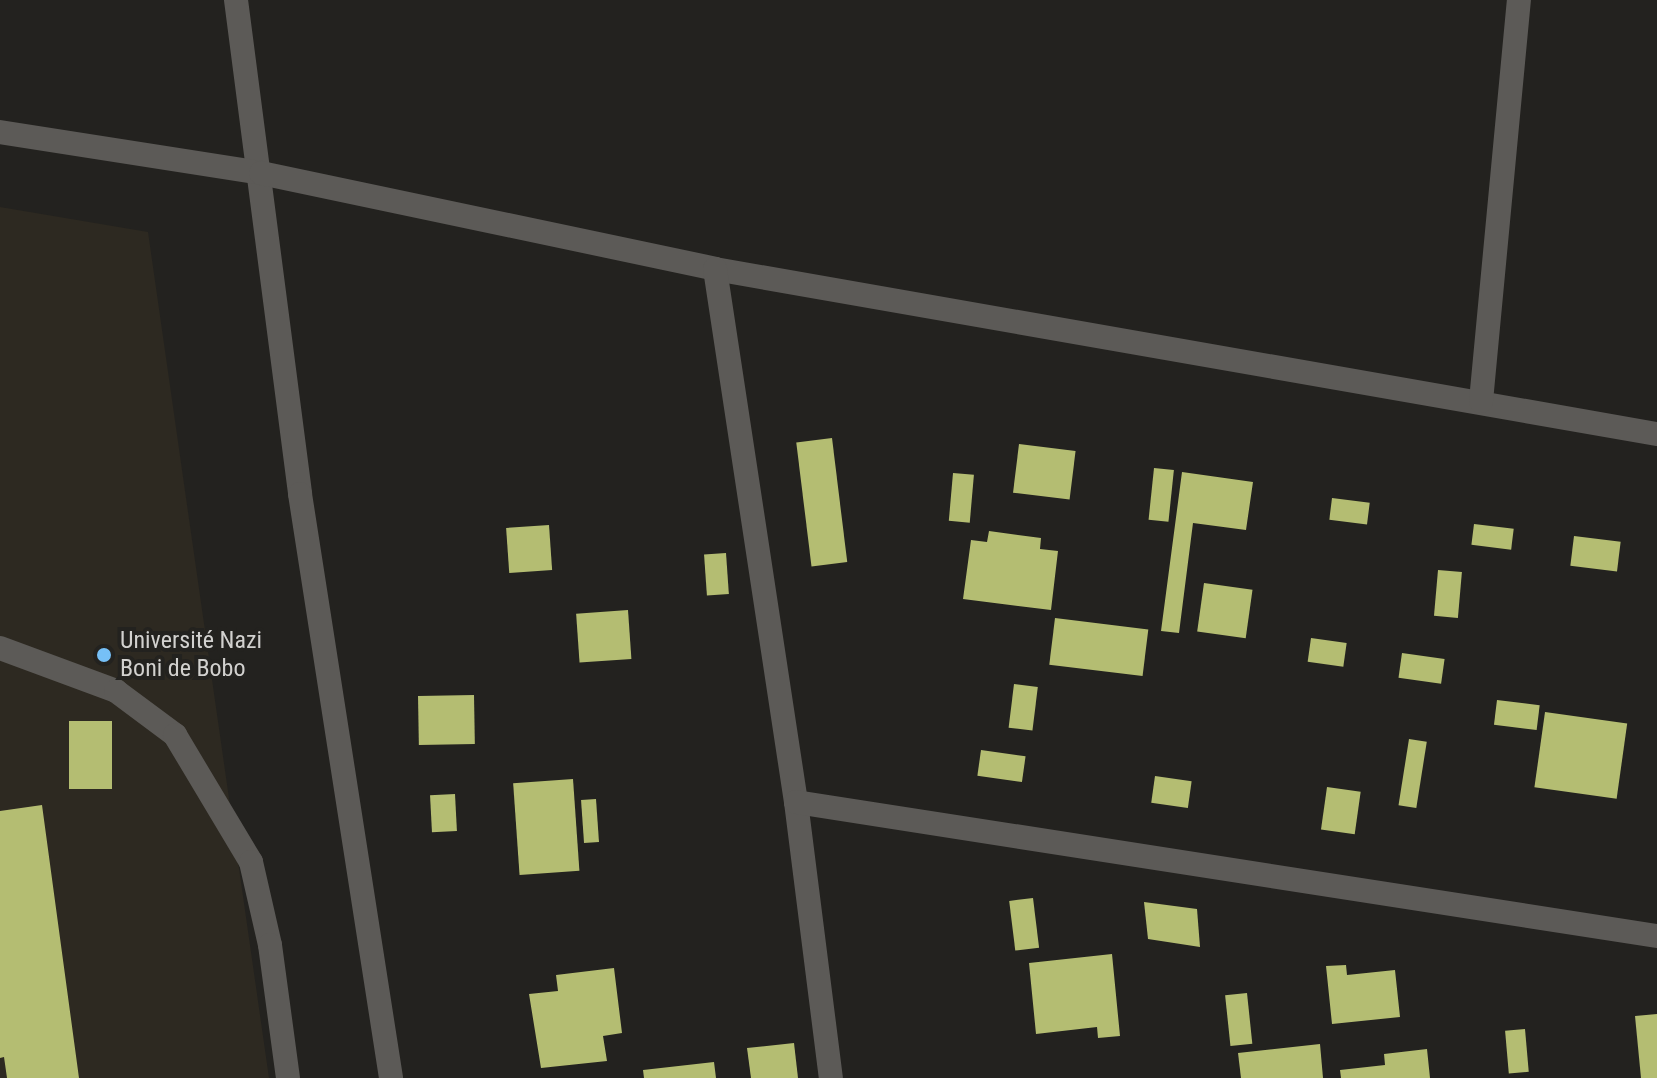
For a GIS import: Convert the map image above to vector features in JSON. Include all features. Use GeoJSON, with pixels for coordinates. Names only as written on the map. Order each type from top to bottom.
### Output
{"type":"FeatureCollection","features":[{"type":"Feature","properties":{"kind":"street"},"geometry":{"type":"LineString","coordinates":[[236,0],[261,173],[300,494],[391,1078]]}},
{"type":"Feature","properties":{"kind":"street"},"geometry":{"type":"LineString","coordinates":[[1481,401],[1519,0]]}},
{"type":"Feature","properties":{"kind":"street"},"geometry":{"type":"LineString","coordinates":[[0,132],[261,173],[715,269],[1657,434]]}},
{"type":"Feature","properties":{"kind":"street"},"geometry":{"type":"LineString","coordinates":[[715,269],[796,802],[831,1078]]}},
{"type":"Feature","properties":{"kind":"street"},"geometry":{"type":"LineString","coordinates":[[0,648],[116,691],[175,735],[251,862],[270,945],[288,1078]]}},
{"type":"Feature","properties":{"kind":"street"},"geometry":{"type":"LineString","coordinates":[[796,802],[1657,936]]}},
{"type":"Feature","properties":{"kind":"shaded area","name":"Université Nazi Boni de Bobo"},"geometry":{"type":"Polygon","coordinates":[[[0,207],[148,232],[269,1078],[0,1078],[0,207]]]}},
{"type":"Feature","properties":{"kind":"building"},"geometry":{"type":"Polygon","coordinates":[[[832,438],[847,562],[812,566],[796,442],[832,438]]]}},
{"type":"Feature","properties":{"kind":"building"},"geometry":{"type":"Polygon","coordinates":[[[1019,444],[1076,451],[1070,500],[1013,493],[1019,444]]]}},
{"type":"Feature","properties":{"kind":"building"},"geometry":{"type":"Polygon","coordinates":[[[1154,468],[1174,470],[1168,522],[1149,520],[1154,468]]]}},
{"type":"Feature","properties":{"kind":"building"},"geometry":{"type":"Polygon","coordinates":[[[1182,472],[1253,482],[1246,530],[1193,523],[1179,633],[1161,631],[1182,472]]]}},
{"type":"Feature","properties":{"kind":"building"},"geometry":{"type":"Polygon","coordinates":[[[953,473],[974,475],[970,523],[949,521],[953,473]]]}},
{"type":"Feature","properties":{"kind":"building"},"geometry":{"type":"Polygon","coordinates":[[[1332,498],[1370,503],[1367,524],[1329,520],[1332,498]]]}},
{"type":"Feature","properties":{"kind":"building"},"geometry":{"type":"Polygon","coordinates":[[[1474,524],[1514,529],[1511,550],[1471,545],[1474,524]]]}},
{"type":"Feature","properties":{"kind":"building"},"geometry":{"type":"Polygon","coordinates":[[[549,525],[552,570],[509,573],[506,528],[549,525]]]}},
{"type":"Feature","properties":{"kind":"building"},"geometry":{"type":"Polygon","coordinates":[[[989,531],[1041,538],[1040,549],[1058,551],[1051,610],[963,599],[971,540],[987,542],[989,531]]]}},
{"type":"Feature","properties":{"kind":"building"},"geometry":{"type":"Polygon","coordinates":[[[1574,536],[1621,542],[1617,572],[1570,566],[1574,536]]]}},
{"type":"Feature","properties":{"kind":"building"},"geometry":{"type":"Polygon","coordinates":[[[726,553],[729,594],[707,595],[704,555],[726,553]]]}},
{"type":"Feature","properties":{"kind":"building"},"geometry":{"type":"Polygon","coordinates":[[[1438,570],[1462,572],[1458,618],[1434,616],[1438,570]]]}},
{"type":"Feature","properties":{"kind":"building"},"geometry":{"type":"Polygon","coordinates":[[[1204,583],[1253,590],[1246,638],[1197,632],[1204,583]]]}},
{"type":"Feature","properties":{"kind":"building"},"geometry":{"type":"Polygon","coordinates":[[[628,610],[631,659],[580,663],[576,614],[628,610]]]}},
{"type":"Feature","properties":{"kind":"building"},"geometry":{"type":"Polygon","coordinates":[[[1055,618],[1148,629],[1143,676],[1049,665],[1055,618]]]}},
{"type":"Feature","properties":{"kind":"building"},"geometry":{"type":"Polygon","coordinates":[[[1311,638],[1347,643],[1343,667],[1308,662],[1311,638]]]}},
{"type":"Feature","properties":{"kind":"building"},"geometry":{"type":"Polygon","coordinates":[[[1402,653],[1445,659],[1441,684],[1399,678],[1402,653]]]}},
{"type":"Feature","properties":{"kind":"building"},"geometry":{"type":"Polygon","coordinates":[[[1014,684],[1038,687],[1032,731],[1009,728],[1014,684]]]}},
{"type":"Feature","properties":{"kind":"building"},"geometry":{"type":"Polygon","coordinates":[[[474,695],[475,744],[419,745],[418,696],[474,695]]]}},
{"type":"Feature","properties":{"kind":"building"},"geometry":{"type":"Polygon","coordinates":[[[1497,700],[1540,705],[1537,730],[1494,725],[1497,700]]]}},
{"type":"Feature","properties":{"kind":"building"},"geometry":{"type":"Polygon","coordinates":[[[1545,712],[1627,724],[1617,799],[1534,787],[1545,712]]]}},
{"type":"Feature","properties":{"kind":"building"},"geometry":{"type":"Polygon","coordinates":[[[69,721],[112,721],[112,789],[69,789],[69,721]]]}},
{"type":"Feature","properties":{"kind":"building"},"geometry":{"type":"Polygon","coordinates":[[[1409,739],[1427,742],[1416,808],[1399,805],[1409,739]]]}},
{"type":"Feature","properties":{"kind":"building"},"geometry":{"type":"Polygon","coordinates":[[[981,750],[1026,756],[1022,782],[977,776],[981,750]]]}},
{"type":"Feature","properties":{"kind":"building"},"geometry":{"type":"Polygon","coordinates":[[[1155,776],[1192,781],[1188,808],[1151,803],[1155,776]]]}},
{"type":"Feature","properties":{"kind":"building"},"geometry":{"type":"Polygon","coordinates":[[[573,779],[579,871],[520,875],[513,783],[573,779]]]}},
{"type":"Feature","properties":{"kind":"building"},"geometry":{"type":"Polygon","coordinates":[[[1327,787],[1361,792],[1355,834],[1321,830],[1327,787]]]}},
{"type":"Feature","properties":{"kind":"building"},"geometry":{"type":"Polygon","coordinates":[[[455,794],[457,831],[432,832],[430,795],[455,794]]]}},
{"type":"Feature","properties":{"kind":"building"},"geometry":{"type":"Polygon","coordinates":[[[596,799],[599,842],[584,843],[581,800],[596,799]]]}},
{"type":"Feature","properties":{"kind":"building"},"geometry":{"type":"Polygon","coordinates":[[[42,805],[79,1078],[7,1078],[4,1057],[0,1058],[0,811],[42,805]]]}},
{"type":"Feature","properties":{"kind":"building"},"geometry":{"type":"Polygon","coordinates":[[[1033,898],[1039,948],[1015,951],[1009,901],[1033,898]]]}},
{"type":"Feature","properties":{"kind":"building"},"geometry":{"type":"Polygon","coordinates":[[[1144,902],[1197,909],[1200,947],[1148,939],[1144,902]]]}},
{"type":"Feature","properties":{"kind":"building"},"geometry":{"type":"Polygon","coordinates":[[[1112,954],[1120,1036],[1098,1038],[1097,1027],[1036,1034],[1029,963],[1112,954]]]}},
{"type":"Feature","properties":{"kind":"building"},"geometry":{"type":"Polygon","coordinates":[[[1346,965],[1347,975],[1395,970],[1400,1017],[1332,1024],[1326,966],[1346,965]]]}},
{"type":"Feature","properties":{"kind":"building"},"geometry":{"type":"Polygon","coordinates":[[[614,968],[622,1033],[603,1036],[607,1061],[541,1068],[529,994],[558,991],[556,975],[614,968]]]}},
{"type":"Feature","properties":{"kind":"building"},"geometry":{"type":"Polygon","coordinates":[[[1247,993],[1252,1044],[1230,1046],[1225,995],[1247,993]]]}},
{"type":"Feature","properties":{"kind":"building"},"geometry":{"type":"Polygon","coordinates":[[[1657,1014],[1657,1078],[1641,1078],[1635,1016],[1657,1014]]]}},
{"type":"Feature","properties":{"kind":"building"},"geometry":{"type":"Polygon","coordinates":[[[1525,1029],[1529,1072],[1509,1074],[1505,1031],[1525,1029]]]}},
{"type":"Feature","properties":{"kind":"building"},"geometry":{"type":"Polygon","coordinates":[[[794,1043],[798,1078],[751,1078],[747,1048],[794,1043]]]}},
{"type":"Feature","properties":{"kind":"building"},"geometry":{"type":"Polygon","coordinates":[[[1320,1044],[1323,1078],[1241,1078],[1238,1053],[1320,1044]]]}},
{"type":"Feature","properties":{"kind":"building"},"geometry":{"type":"Polygon","coordinates":[[[1427,1049],[1430,1078],[1341,1078],[1340,1070],[1385,1065],[1384,1054],[1427,1049]]]}},
{"type":"Feature","properties":{"kind":"building"},"geometry":{"type":"Polygon","coordinates":[[[714,1062],[716,1078],[644,1078],[643,1070],[714,1062]]]}},
{"type":"Feature","properties":{"kind":"place","name":"Université Nazi Boni de Bobo"},"geometry":{"type":"Point","coordinates":[104,655]}}]}
